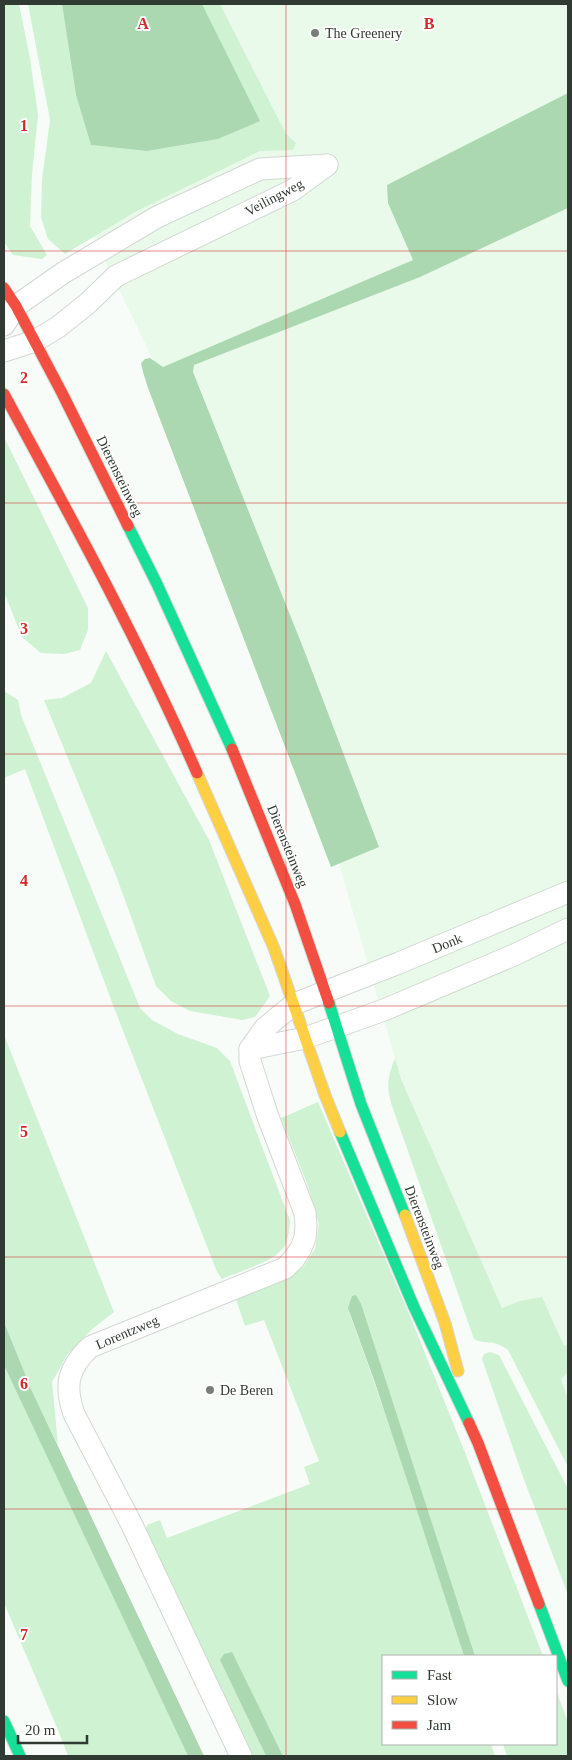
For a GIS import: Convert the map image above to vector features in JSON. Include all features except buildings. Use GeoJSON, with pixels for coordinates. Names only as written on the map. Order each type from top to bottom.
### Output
{"type":"FeatureCollection","features":[{"type":"Feature","properties":{"kind":"main road","name":"Dierensteinweg"},"geometry":{"type":"LineString","coordinates":[[4,288],[16,306],[62,393],[157,584],[227,737],[295,904],[361,1104],[445,1323],[478,1443]]}},
{"type":"Feature","properties":{"kind":"main road","name":"Dierensteinweg"},"geometry":{"type":"LineString","coordinates":[[4,394],[108,586],[168,704],[274,948],[325,1095],[414,1307],[478,1443],[568,1681]]}},
{"type":"Feature","properties":{"kind":"main road"},"geometry":{"type":"LineString","coordinates":[[4,1721],[20,1756]]}},
{"type":"Feature","properties":{"kind":"street","name":"Veilingweg"},"geometry":{"type":"LineString","coordinates":[[4,325],[16,306],[63,273],[157,217],[260,169],[327,165],[293,190],[116,276],[87,304],[58,327],[35,341],[4,351]]}},
{"type":"Feature","properties":{"kind":"street","name":"Donk"},"geometry":{"type":"LineString","coordinates":[[294,1004],[399,963],[568,892]]}},
{"type":"Feature","properties":{"kind":"street"},"geometry":{"type":"LineString","coordinates":[[250,1049],[305,1038],[393,1007],[514,955],[568,929]]}},
{"type":"Feature","properties":{"kind":"street"},"geometry":{"type":"LineString","coordinates":[[250,1049],[265,1028],[294,1004]]}},
{"type":"Feature","properties":{"kind":"street","name":"Lorentzweg"},"geometry":{"type":"LineString","coordinates":[[241,1756],[131,1523],[74,1414],[68,1396],[68,1385],[74,1365],[90,1347],[285,1268],[294,1259],[300,1248],[305,1238],[305,1213],[260,1093],[250,1061],[250,1049]]}},
{"type":"Feature","properties":{"kind":"shaded area"},"geometry":{"type":"Polygon","coordinates":[[[4,4],[19,4],[30,58],[38,115],[32,174],[30,226],[47,255],[42,259],[13,255],[4,242],[4,4]]]}},
{"type":"Feature","properties":{"kind":"shaded area"},"geometry":{"type":"Polygon","coordinates":[[[28,4],[62,4],[76,95],[91,145],[147,151],[218,139],[259,121],[202,4],[220,4],[286,134],[296,143],[293,150],[260,151],[135,212],[65,254],[48,239],[41,217],[42,180],[50,120],[28,4]]]}},
{"type":"Feature","properties":{"kind":"shaded area"},"geometry":{"type":"Polygon","coordinates":[[[57,4],[568,4],[568,1412],[520,1301],[502,1308],[401,1079],[330,833],[166,387],[86,221],[57,4]]]}},
{"type":"Feature","properties":{"kind":"shaded area"},"geometry":{"type":"Polygon","coordinates":[[[62,4],[202,4],[260,121],[218,139],[147,151],[91,145],[76,95],[62,4]]]}},
{"type":"Feature","properties":{"kind":"shaded area"},"geometry":{"type":"Polygon","coordinates":[[[568,93],[568,208],[420,277],[194,365],[193,372],[304,650],[379,847],[331,867],[148,388],[141,363],[145,359],[150,358],[163,367],[413,260],[388,203],[387,185],[568,93]]]}},
{"type":"Feature","properties":{"kind":"shaded area"},"geometry":{"type":"Polygon","coordinates":[[[4,437],[88,608],[88,630],[80,650],[64,654],[41,653],[22,637],[4,592],[4,437]]]}},
{"type":"Feature","properties":{"kind":"shaded area"},"geometry":{"type":"Polygon","coordinates":[[[106,651],[209,840],[270,996],[255,1017],[242,1020],[190,1011],[171,1001],[156,986],[117,878],[44,700],[62,698],[91,683],[106,651]]]}},
{"type":"Feature","properties":{"kind":"shaded area"},"geometry":{"type":"Polygon","coordinates":[[[4,691],[18,700],[21,715],[140,1008],[152,1020],[178,1034],[217,1048],[230,1061],[290,1221],[288,1238],[284,1247],[272,1257],[256,1266],[222,1279],[217,1272],[113,1005],[25,769],[4,778],[4,691]]]}},
{"type":"Feature","properties":{"kind":"shaded area"},"geometry":{"type":"Polygon","coordinates":[[[4,1035],[114,1312],[92,1329],[67,1355],[52,1382],[58,1445],[32,1391],[4,1322],[4,1035]]]}},
{"type":"Feature","properties":{"kind":"shaded area"},"geometry":{"type":"Polygon","coordinates":[[[395,1058],[401,1079],[502,1308],[520,1301],[542,1297],[564,1346],[568,1345],[568,1372],[561,1379],[568,1400],[568,1467],[508,1350],[498,1344],[474,1339],[391,1103],[388,1080],[395,1058]]]}},
{"type":"Feature","properties":{"kind":"shaded area"},"geometry":{"type":"Polygon","coordinates":[[[318,1102],[410,1316],[543,1655],[475,1655],[394,1408],[348,1309],[393,1438],[464,1655],[382,1655],[382,1745],[491,1745],[495,1756],[283,1756],[267,1723],[220,1660],[266,1756],[252,1756],[146,1530],[147,1525],[160,1520],[167,1538],[310,1484],[304,1467],[319,1461],[264,1320],[245,1326],[236,1299],[288,1278],[303,1267],[315,1249],[319,1224],[308,1186],[281,1118],[318,1102]]]}},
{"type":"Feature","properties":{"kind":"shaded area"},"geometry":{"type":"Polygon","coordinates":[[[356,1295],[361,1304],[475,1655],[464,1655],[374,1380],[348,1308],[352,1296],[356,1295]]]}},
{"type":"Feature","properties":{"kind":"shaded area"},"geometry":{"type":"Polygon","coordinates":[[[4,1322],[32,1391],[204,1756],[188,1756],[4,1365],[4,1322]]]}},
{"type":"Feature","properties":{"kind":"shaded area"},"geometry":{"type":"Polygon","coordinates":[[[490,1352],[499,1355],[568,1489],[568,1595],[523,1477],[482,1359],[484,1354],[490,1352]]]}},
{"type":"Feature","properties":{"kind":"shaded area"},"geometry":{"type":"Polygon","coordinates":[[[4,1365],[188,1756],[68,1756],[4,1603],[4,1365]]]}},
{"type":"Feature","properties":{"kind":"shaded area"},"geometry":{"type":"Polygon","coordinates":[[[232,1652],[283,1756],[266,1756],[220,1660],[224,1654],[232,1652]]]}},
{"type":"Feature","properties":{"kind":"shaded area"},"geometry":{"type":"Polygon","coordinates":[[[557,1693],[568,1722],[568,1756],[507,1756],[503,1745],[557,1745],[557,1693]]]}},
{"type":"Feature","properties":{"kind":"traffic: fast"},"geometry":{"type":"LineString","coordinates":[[128,526],[157,584],[232,749]]}},
{"type":"Feature","properties":{"kind":"traffic: fast"},"geometry":{"type":"LineString","coordinates":[[329,1003],[361,1104],[405,1215]]}},
{"type":"Feature","properties":{"kind":"traffic: fast"},"geometry":{"type":"LineString","coordinates":[[340,1132],[414,1307],[469,1423]]}},
{"type":"Feature","properties":{"kind":"traffic: fast"},"geometry":{"type":"LineString","coordinates":[[539,1604],[568,1681]]}},
{"type":"Feature","properties":{"kind":"traffic: fast"},"geometry":{"type":"LineString","coordinates":[[4,1721],[20,1756]]}},
{"type":"Feature","properties":{"kind":"traffic: slow"},"geometry":{"type":"LineString","coordinates":[[197,773],[274,948],[325,1095],[340,1132]]}},
{"type":"Feature","properties":{"kind":"traffic: slow"},"geometry":{"type":"LineString","coordinates":[[405,1215],[445,1323],[458,1371]]}},
{"type":"Feature","properties":{"kind":"traffic: jam"},"geometry":{"type":"LineString","coordinates":[[4,288],[16,306],[62,393],[128,526]]}},
{"type":"Feature","properties":{"kind":"traffic: jam"},"geometry":{"type":"LineString","coordinates":[[4,394],[129,629],[197,773]]}},
{"type":"Feature","properties":{"kind":"traffic: jam"},"geometry":{"type":"LineString","coordinates":[[232,749],[295,904],[329,1003]]}},
{"type":"Feature","properties":{"kind":"traffic: jam"},"geometry":{"type":"LineString","coordinates":[[469,1423],[539,1604]]}},
{"type":"Feature","properties":{"kind":"place","name":"The Greenery"},"geometry":{"type":"Point","coordinates":[315,33]}},
{"type":"Feature","properties":{"kind":"place","name":"De Beren"},"geometry":{"type":"Point","coordinates":[210,1390]}}]}
